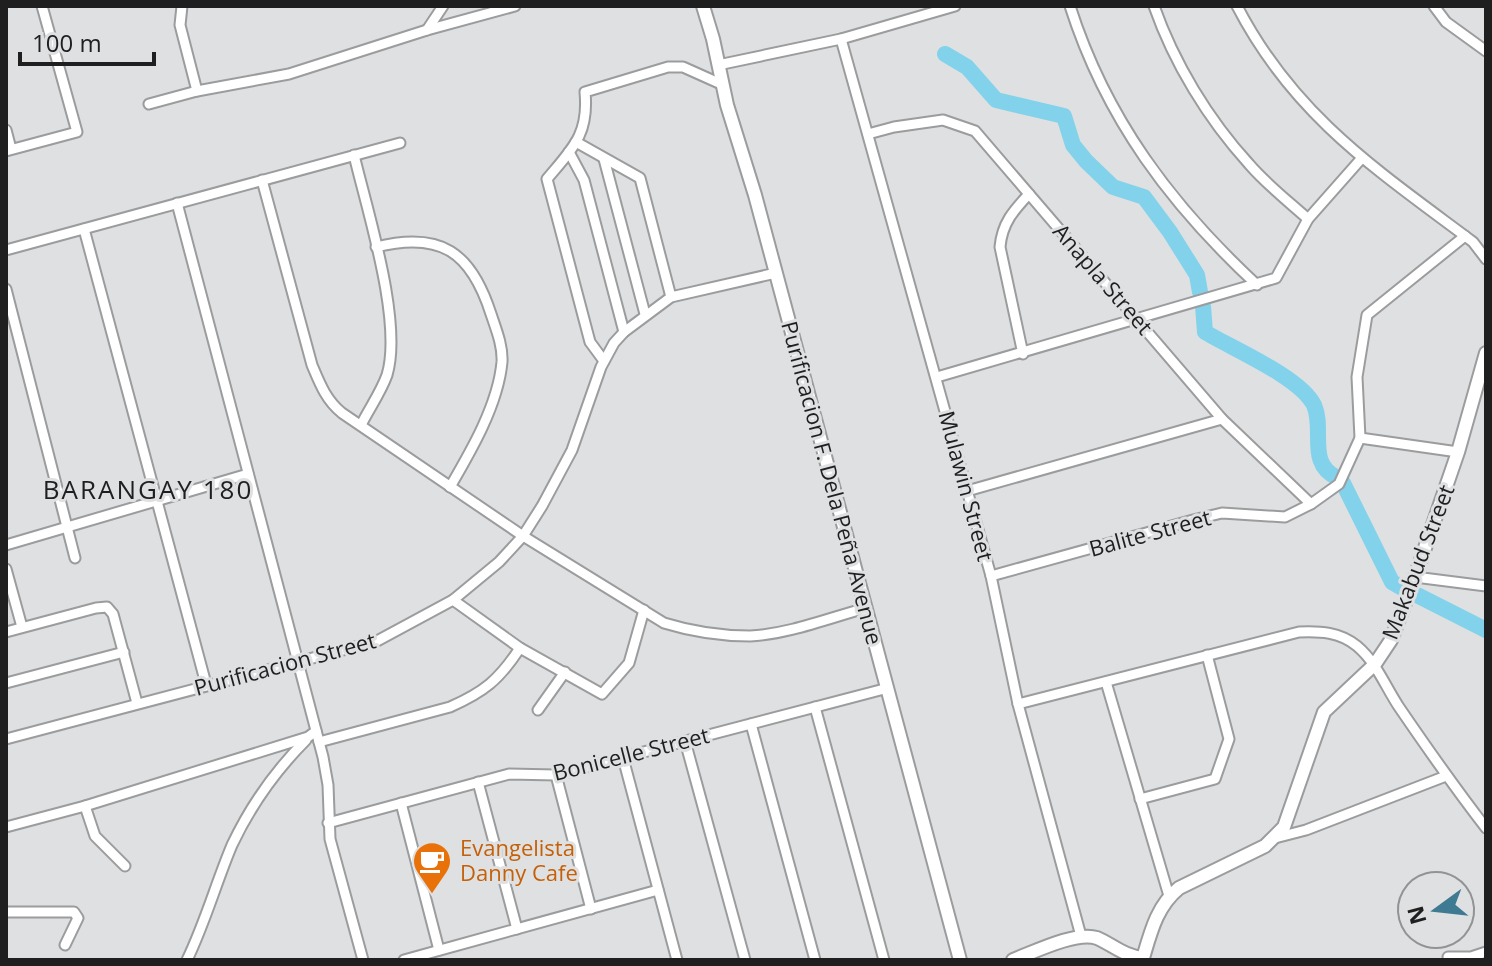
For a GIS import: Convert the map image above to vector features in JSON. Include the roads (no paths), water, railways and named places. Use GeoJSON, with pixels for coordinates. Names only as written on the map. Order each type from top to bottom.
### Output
{"type":"FeatureCollection","features":[{"type":"Feature","properties":{"kind":"street"},"geometry":{"type":"LineString","coordinates":[[6,130],[9,150],[77,132],[42,6]]}},
{"type":"Feature","properties":{"kind":"street"},"geometry":{"type":"LineString","coordinates":[[182,6],[180,25],[197,91]]}},
{"type":"Feature","properties":{"kind":"street"},"geometry":{"type":"LineString","coordinates":[[427,30],[443,6]]}},
{"type":"Feature","properties":{"kind":"street"},"geometry":{"type":"LineString","coordinates":[[149,104],[197,91],[289,74],[515,6]]}},
{"type":"Feature","properties":{"kind":"street","name":"Purificacion F. Dela Peña Avenue"},"geometry":{"type":"LineString","coordinates":[[703,6],[721,84],[776,273],[960,960]]}},
{"type":"Feature","properties":{"kind":"street"},"geometry":{"type":"LineString","coordinates":[[718,65],[841,39],[955,6]]}},
{"type":"Feature","properties":{"kind":"street"},"geometry":{"type":"LineString","coordinates":[[1070,6],[1079,35],[1104,91],[1135,145],[1171,196],[1201,231],[1257,285]]}},
{"type":"Feature","properties":{"kind":"street"},"geometry":{"type":"LineString","coordinates":[[1154,6],[1162,31],[1200,102],[1249,165],[1308,219]]}},
{"type":"Feature","properties":{"kind":"street"},"geometry":{"type":"LineString","coordinates":[[1237,6],[1261,50],[1291,90],[1361,159],[1465,236],[1486,259]]}},
{"type":"Feature","properties":{"kind":"street"},"geometry":{"type":"LineString","coordinates":[[1434,6],[1446,22],[1484,47]]}},
{"type":"Feature","properties":{"kind":"street","name":"Mulawin Street"},"geometry":{"type":"LineString","coordinates":[[841,39],[991,576],[1018,704],[1081,936]]}},
{"type":"Feature","properties":{"kind":"street"},"geometry":{"type":"LineString","coordinates":[[604,361],[590,342],[547,179],[576,142],[584,126],[587,113],[585,92],[668,67],[683,67],[721,84]]}},
{"type":"Feature","properties":{"kind":"street","name":"Anapla Street"},"geometry":{"type":"LineString","coordinates":[[868,134],[943,120],[975,131],[1222,419],[1311,504]]}},
{"type":"Feature","properties":{"kind":"street"},"geometry":{"type":"LineString","coordinates":[[576,142],[640,178],[671,297]]}},
{"type":"Feature","properties":{"kind":"street"},"geometry":{"type":"LineString","coordinates":[[6,250],[400,143]]}},
{"type":"Feature","properties":{"kind":"street"},"geometry":{"type":"LineString","coordinates":[[569,152],[584,180],[624,332]]}},
{"type":"Feature","properties":{"kind":"street"},"geometry":{"type":"LineString","coordinates":[[354,155],[376,247],[390,325],[387,375],[361,425]]}},
{"type":"Feature","properties":{"kind":"street"},"geometry":{"type":"LineString","coordinates":[[604,159],[645,314]]}},
{"type":"Feature","properties":{"kind":"street"},"geometry":{"type":"LineString","coordinates":[[937,377],[1276,278],[1308,219],[1361,159]]}},
{"type":"Feature","properties":{"kind":"street"},"geometry":{"type":"LineString","coordinates":[[262,180],[312,365],[321,389],[332,405],[523,536],[664,623],[683,629],[748,636],[806,625],[866,608]]}},
{"type":"Feature","properties":{"kind":"street"},"geometry":{"type":"LineString","coordinates":[[1023,354],[1000,247],[1001,232],[1011,213],[1029,194]]}},
{"type":"Feature","properties":{"kind":"street"},"geometry":{"type":"LineString","coordinates":[[177,203],[297,661],[312,734],[319,742],[328,785],[330,839],[363,960]]}},
{"type":"Feature","properties":{"kind":"street"},"geometry":{"type":"LineString","coordinates":[[84,229],[206,684]]}},
{"type":"Feature","properties":{"kind":"street","name":"Balite Street"},"geometry":{"type":"LineString","coordinates":[[991,576],[1222,513],[1285,517],[1311,504],[1339,484],[1360,438],[1357,377],[1367,315],[1465,236]]}},
{"type":"Feature","properties":{"kind":"street"},"geometry":{"type":"LineString","coordinates":[[376,247],[419,240],[446,248],[462,259],[475,274],[499,339],[502,362],[487,419],[450,487]]}},
{"type":"Feature","properties":{"kind":"street","name":"Purificacion Street"},"geometry":{"type":"LineString","coordinates":[[6,739],[377,641],[453,600],[491,569],[523,536],[572,450],[604,361],[624,332],[671,297],[776,273]]}},
{"type":"Feature","properties":{"kind":"street"},"geometry":{"type":"LineString","coordinates":[[6,289],[75,558]]}},
{"type":"Feature","properties":{"kind":"street","name":"Makabud Street"},"geometry":{"type":"LineString","coordinates":[[1275,838],[1290,814],[1324,712],[1375,664],[1391,640],[1458,452],[1486,353]]}},
{"type":"Feature","properties":{"kind":"street"},"geometry":{"type":"LineString","coordinates":[[967,491],[1222,419]]}},
{"type":"Feature","properties":{"kind":"street"},"geometry":{"type":"LineString","coordinates":[[1360,438],[1458,452]]}},
{"type":"Feature","properties":{"kind":"street"},"geometry":{"type":"LineString","coordinates":[[6,545],[248,474]]}},
{"type":"Feature","properties":{"kind":"street"},"geometry":{"type":"LineString","coordinates":[[6,569],[22,627]]}},
{"type":"Feature","properties":{"kind":"street"},"geometry":{"type":"LineString","coordinates":[[1415,577],[1486,586]]}},
{"type":"Feature","properties":{"kind":"street"},"geometry":{"type":"LineString","coordinates":[[453,600],[520,648],[602,694],[629,663],[644,610]]}},
{"type":"Feature","properties":{"kind":"street"},"geometry":{"type":"LineString","coordinates":[[6,632],[107,607],[113,614],[137,703]]}},
{"type":"Feature","properties":{"kind":"street"},"geometry":{"type":"LineString","coordinates":[[1018,704],[1299,632],[1320,631],[1339,636],[1355,645],[1375,664],[1390,694],[1486,828]]}},
{"type":"Feature","properties":{"kind":"street"},"geometry":{"type":"LineString","coordinates":[[319,742],[465,701],[494,682],[520,648]]}},
{"type":"Feature","properties":{"kind":"street"},"geometry":{"type":"LineString","coordinates":[[6,683],[124,652]]}},
{"type":"Feature","properties":{"kind":"street"},"geometry":{"type":"LineString","coordinates":[[1140,799],[1215,779],[1229,739],[1207,655]]}},
{"type":"Feature","properties":{"kind":"street"},"geometry":{"type":"LineString","coordinates":[[538,710],[565,672]]}},
{"type":"Feature","properties":{"kind":"street"},"geometry":{"type":"LineString","coordinates":[[1106,682],[1169,896]]}},
{"type":"Feature","properties":{"kind":"street","name":"Bonicelle Street"},"geometry":{"type":"LineString","coordinates":[[328,823],[517,773],[556,775],[888,688]]}},
{"type":"Feature","properties":{"kind":"street"},"geometry":{"type":"LineString","coordinates":[[815,707],[884,960]]}},
{"type":"Feature","properties":{"kind":"street"},"geometry":{"type":"LineString","coordinates":[[751,724],[815,960]]}},
{"type":"Feature","properties":{"kind":"street"},"geometry":{"type":"LineString","coordinates":[[6,827],[85,806],[312,734]]}},
{"type":"Feature","properties":{"kind":"street"},"geometry":{"type":"LineString","coordinates":[[187,960],[232,846],[248,815],[290,756],[312,734]]}},
{"type":"Feature","properties":{"kind":"street"},"geometry":{"type":"LineString","coordinates":[[685,741],[745,960]]}},
{"type":"Feature","properties":{"kind":"street"},"geometry":{"type":"LineString","coordinates":[[623,758],[677,960]]}},
{"type":"Feature","properties":{"kind":"street"},"geometry":{"type":"LineString","coordinates":[[556,775],[591,909]]}},
{"type":"Feature","properties":{"kind":"street"},"geometry":{"type":"LineString","coordinates":[[1013,960],[1081,936],[1095,938],[1122,953],[1143,959],[1155,920],[1169,896],[1190,882],[1252,853],[1275,838],[1306,830],[1446,776]]}},
{"type":"Feature","properties":{"kind":"street"},"geometry":{"type":"LineString","coordinates":[[478,782],[517,929]]}},
{"type":"Feature","properties":{"kind":"street"},"geometry":{"type":"LineString","coordinates":[[401,803],[439,950]]}},
{"type":"Feature","properties":{"kind":"street"},"geometry":{"type":"LineString","coordinates":[[85,806],[95,836],[125,866]]}},
{"type":"Feature","properties":{"kind":"street"},"geometry":{"type":"LineString","coordinates":[[404,960],[658,890]]}},
{"type":"Feature","properties":{"kind":"street"},"geometry":{"type":"LineString","coordinates":[[6,912],[74,912],[78,918],[65,945]]}},
{"type":"Feature","properties":{"kind":"street"},"geometry":{"type":"LineString","coordinates":[[1448,957],[1471,957],[1486,952]]}},
{"type":"Feature","properties":{"kind":"waterway"},"geometry":{"type":"LineString","coordinates":[[945,54],[967,67],[996,100],[1064,116],[1073,145],[1086,161],[1113,187],[1144,197],[1197,275],[1200,292]]}},
{"type":"Feature","properties":{"kind":"waterway"},"geometry":{"type":"LineString","coordinates":[[1203,306],[1205,332],[1281,374],[1314,405],[1319,455],[1328,472],[1338,478]]}},
{"type":"Feature","properties":{"kind":"waterway"},"geometry":{"type":"LineString","coordinates":[[1343,483],[1392,582],[1404,589]]}},
{"type":"Feature","properties":{"kind":"waterway"},"geometry":{"type":"LineString","coordinates":[[1411,592],[1486,630]]}},
{"type":"Feature","properties":{"kind":"place","name":"Evangelista Danny Cafe"},"geometry":{"type":"Point","coordinates":[432,895]}},
{"type":"Feature","properties":{"kind":"district","name":"BARANGAY 180"},"geometry":{"type":"Point","coordinates":[148,490]}}]}
